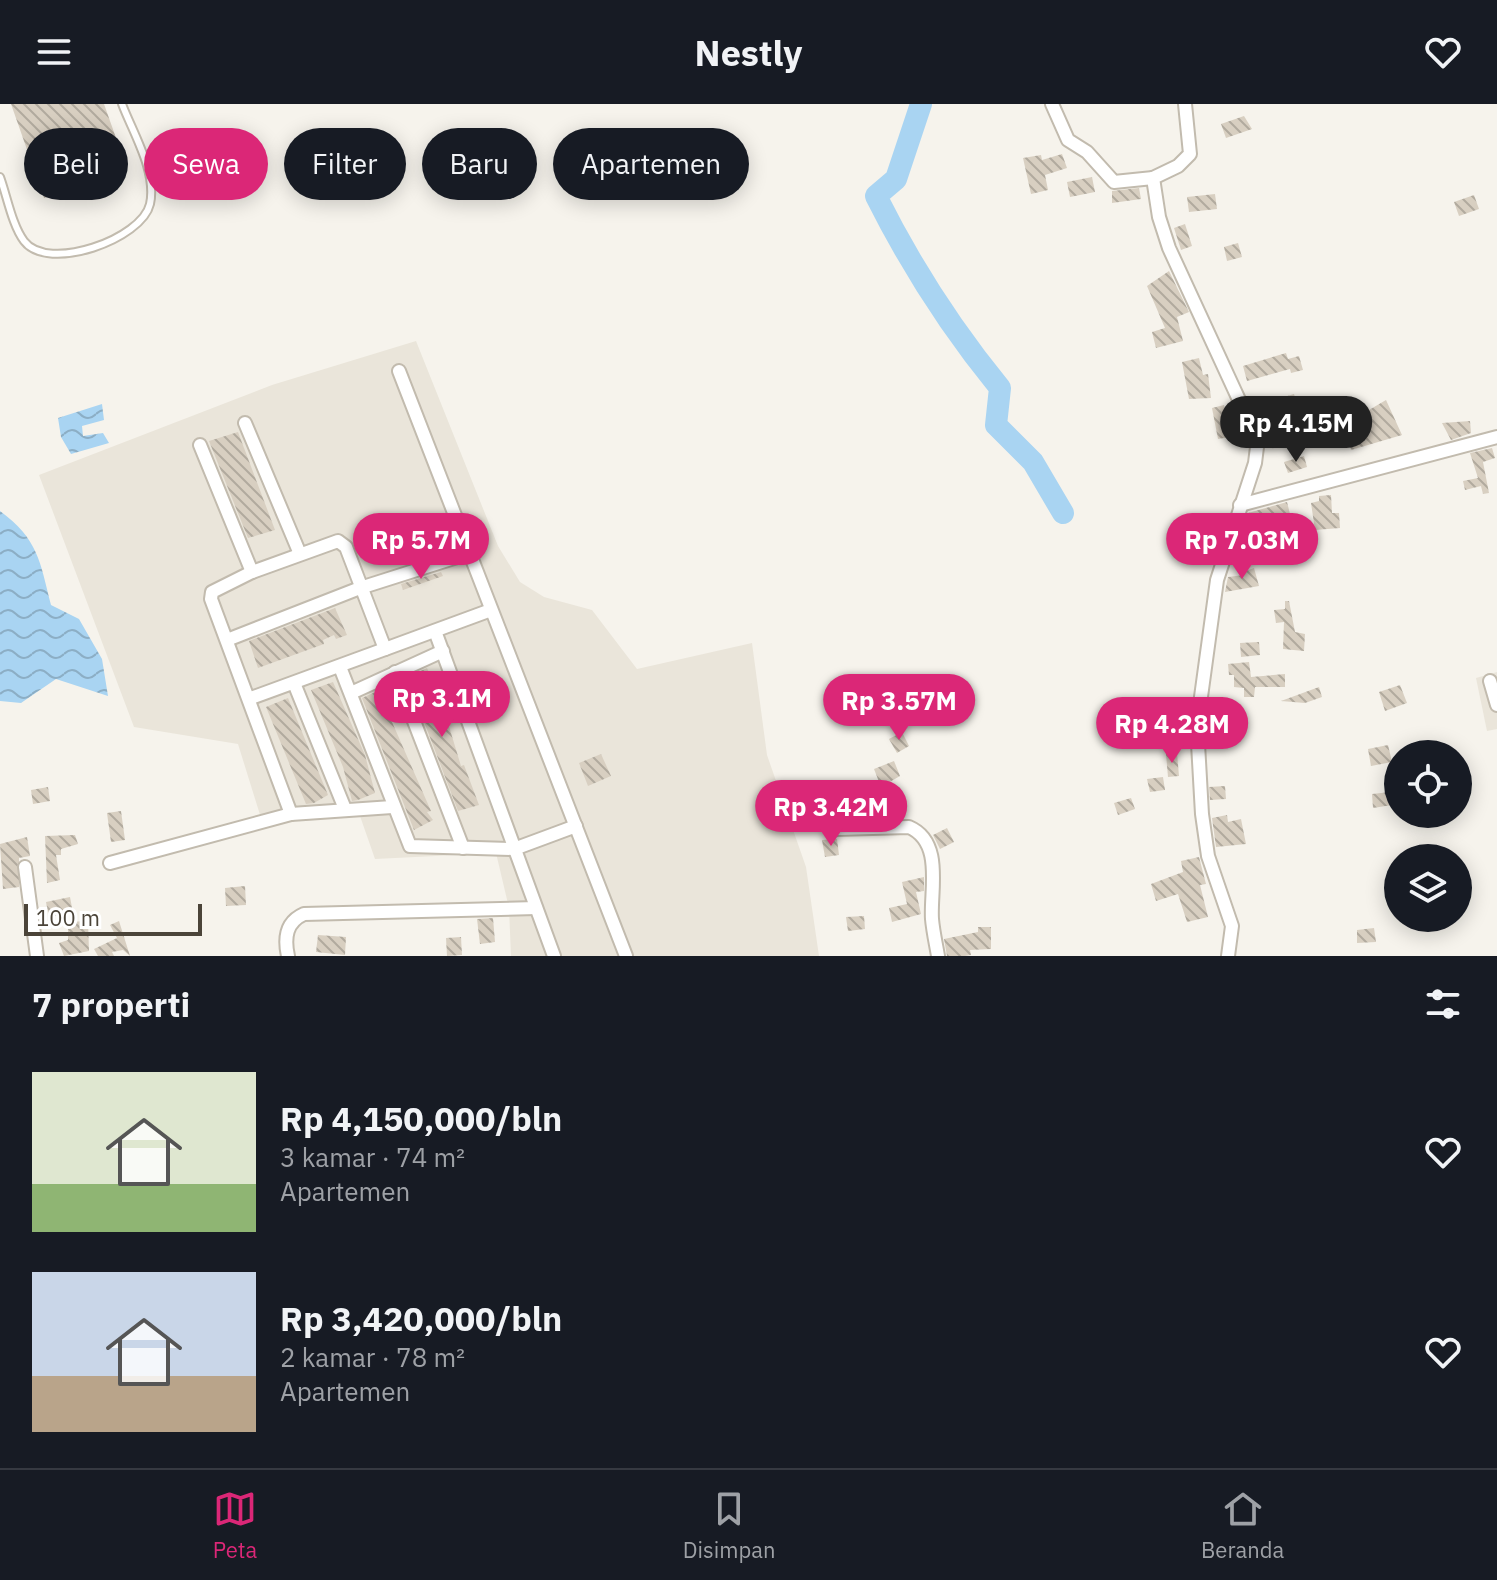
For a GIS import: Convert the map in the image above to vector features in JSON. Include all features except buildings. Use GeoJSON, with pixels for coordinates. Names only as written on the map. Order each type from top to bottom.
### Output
{"type":"FeatureCollection","features":[{"type":"Feature","properties":{"kind":"street"},"geometry":{"type":"LineString","coordinates":[[1052,104],[1068,140],[1087,152],[1114,182],[1153,178],[1178,166],[1190,154],[1185,104]]}},
{"type":"Feature","properties":{"kind":"street"},"geometry":{"type":"LineString","coordinates":[[1153,178],[1159,217],[1169,248],[1208,325],[1223,367],[1255,437],[1255,463],[1217,580],[1197,726],[1202,814],[1208,856],[1232,926],[1228,956]]}},
{"type":"Feature","properties":{"kind":"street"},"geometry":{"type":"LineString","coordinates":[[399,371],[626,956]]}},
{"type":"Feature","properties":{"kind":"street"},"geometry":{"type":"LineString","coordinates":[[245,423],[300,554]]}},
{"type":"Feature","properties":{"kind":"street"},"geometry":{"type":"LineString","coordinates":[[1240,505],[1497,437]]}},
{"type":"Feature","properties":{"kind":"street"},"geometry":{"type":"LineString","coordinates":[[200,445],[252,572]]}},
{"type":"Feature","properties":{"kind":"street"},"geometry":{"type":"LineString","coordinates":[[291,814],[251,698],[211,599],[212,592],[252,572],[341,541],[385,649]]}},
{"type":"Feature","properties":{"kind":"street"},"geometry":{"type":"LineString","coordinates":[[227,640],[360,588],[470,553]]}},
{"type":"Feature","properties":{"kind":"street"},"geometry":{"type":"LineString","coordinates":[[251,698],[491,610]]}},
{"type":"Feature","properties":{"kind":"street"},"geometry":{"type":"LineString","coordinates":[[435,631],[554,956]]}},
{"type":"Feature","properties":{"kind":"street"},"geometry":{"type":"LineString","coordinates":[[351,693],[443,651]]}},
{"type":"Feature","properties":{"kind":"street"},"geometry":{"type":"LineString","coordinates":[[340,667],[392,807],[407,843],[413,848],[514,849],[576,826]]}},
{"type":"Feature","properties":{"kind":"street"},"geometry":{"type":"LineString","coordinates":[[395,672],[463,848]]}},
{"type":"Feature","properties":{"kind":"street"},"geometry":{"type":"LineString","coordinates":[[1490,681],[1497,705]]}},
{"type":"Feature","properties":{"kind":"street"},"geometry":{"type":"LineString","coordinates":[[294,683],[345,809]]}},
{"type":"Feature","properties":{"kind":"street"},"geometry":{"type":"LineString","coordinates":[[110,863],[291,814],[392,807]]}},
{"type":"Feature","properties":{"kind":"street"},"geometry":{"type":"LineString","coordinates":[[836,829],[909,827],[919,833],[934,873],[932,921],[938,956]]}},
{"type":"Feature","properties":{"kind":"street"},"geometry":{"type":"LineString","coordinates":[[25,867],[37,956]]}},
{"type":"Feature","properties":{"kind":"street"},"geometry":{"type":"LineString","coordinates":[[288,956],[287,932],[291,923],[304,914],[536,908]]}},
{"type":"Feature","properties":{"kind":"lane"},"geometry":{"type":"LineString","coordinates":[[0,177],[24,241],[42,253],[78,251],[105,245],[143,222],[150,206],[149,175],[122,104]]}},
{"type":"Feature","properties":{"kind":"shaded area"},"geometry":{"type":"Polygon","coordinates":[[[416,341],[498,546],[520,582],[544,597],[592,610],[637,669],[752,643],[767,755],[806,867],[819,956],[511,956],[509,908],[496,853],[375,859],[360,816],[261,818],[238,744],[134,727],[39,475],[272,385],[416,341]]]}},
{"type":"Feature","properties":{"kind":"shaded area"},"geometry":{"type":"Polygon","coordinates":[[[1497,672],[1497,729],[1487,731],[1476,678],[1497,672]]]}},
{"type":"Feature","properties":{"kind":"water"},"geometry":{"type":"Polygon","coordinates":[[[102,404],[104,420],[82,426],[83,436],[103,433],[109,443],[71,454],[61,437],[58,418],[102,404]]]}},
{"type":"Feature","properties":{"kind":"water"},"geometry":{"type":"Polygon","coordinates":[[[0,511],[22,531],[36,552],[51,605],[79,619],[102,659],[108,696],[56,679],[21,703],[0,701],[0,511]]]}},
{"type":"Feature","properties":{"kind":"waterway"},"geometry":{"type":"LineString","coordinates":[[921,104],[896,179],[876,196],[932,295],[1000,388],[996,425],[1033,462],[1063,513]]}}]}
